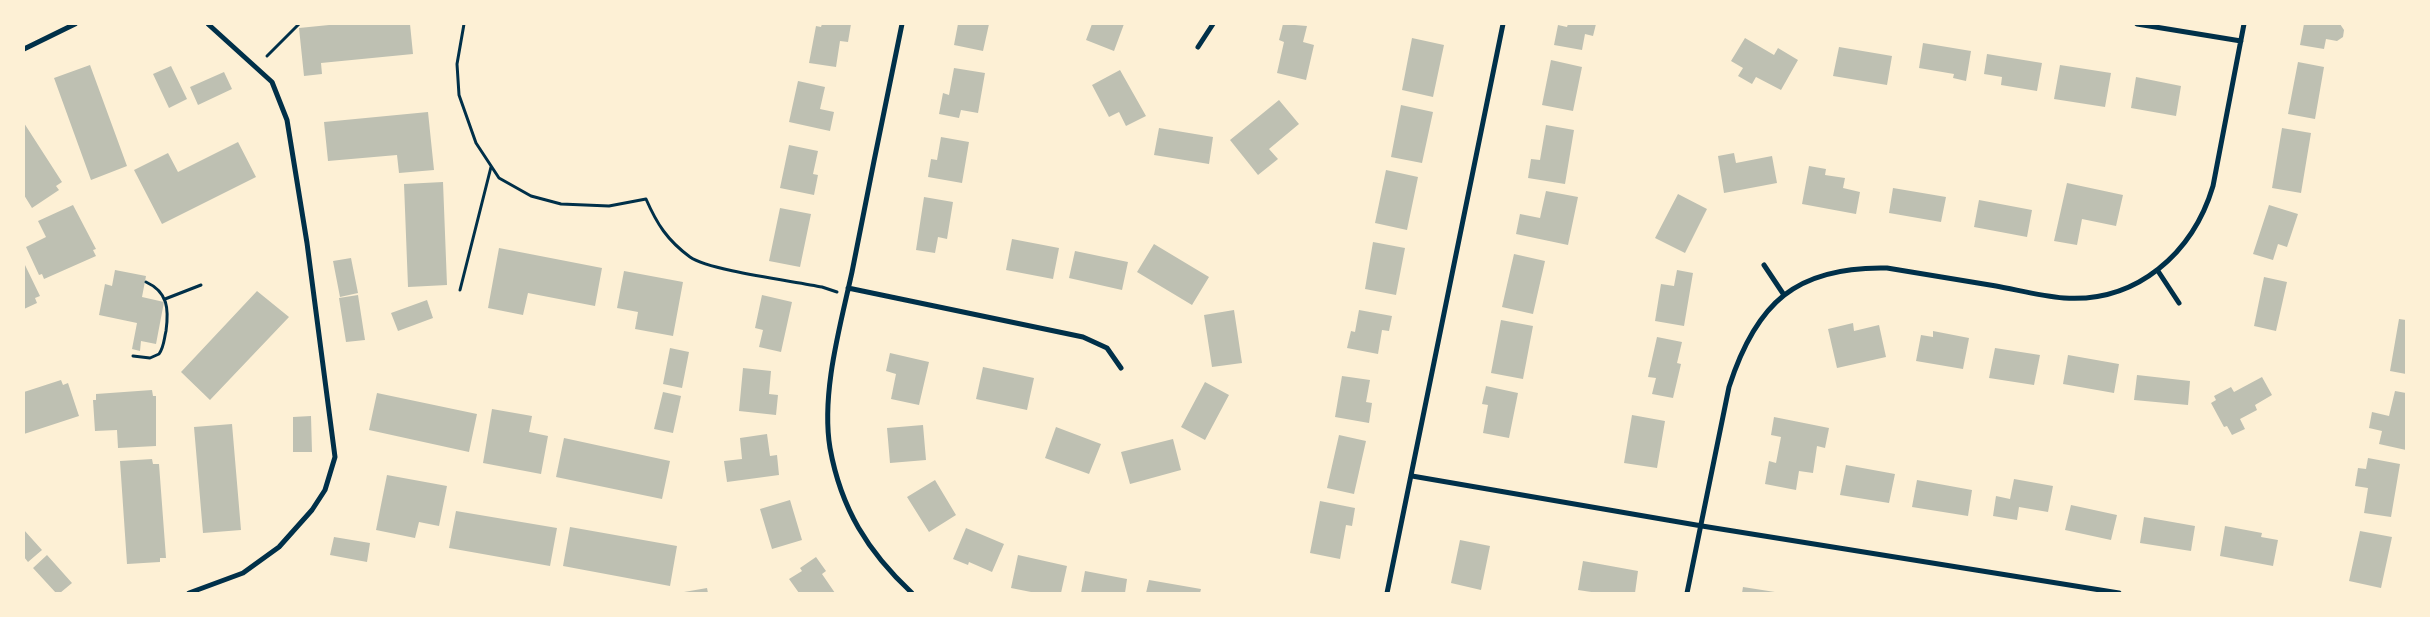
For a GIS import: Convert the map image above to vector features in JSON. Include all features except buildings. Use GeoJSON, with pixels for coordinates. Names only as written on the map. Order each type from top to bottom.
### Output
{"type":"FeatureCollection","features":[{"type":"Feature","properties":{"kind":"street"},"geometry":{"type":"LineString","coordinates":[[24,49],[75,24]]}},
{"type":"Feature","properties":{"kind":"street"},"geometry":{"type":"LineString","coordinates":[[189,593],[243,573],[279,547],[312,510],[325,490],[335,457],[305,234],[287,120],[272,82],[208,24]]}},
{"type":"Feature","properties":{"kind":"street"},"geometry":{"type":"LineString","coordinates":[[902,24],[830,383],[828,414],[830,447],[838,481],[854,521],[867,544],[887,570],[912,593]]}},
{"type":"Feature","properties":{"kind":"street"},"geometry":{"type":"LineString","coordinates":[[1198,47],[1213,24]]}},
{"type":"Feature","properties":{"kind":"street"},"geometry":{"type":"LineString","coordinates":[[1387,593],[1503,24]]}},
{"type":"Feature","properties":{"kind":"street"},"geometry":{"type":"LineString","coordinates":[[2137,24],[2241,41]]}},
{"type":"Feature","properties":{"kind":"street"},"geometry":{"type":"LineString","coordinates":[[1687,593],[1729,386],[1739,355],[1754,326],[1784,295],[1806,281],[1833,271],[1859,268],[1887,268],[2064,298],[2112,294],[2137,284],[2158,271],[2193,234],[2207,208],[2213,186],[2244,24]]}},
{"type":"Feature","properties":{"kind":"street"},"geometry":{"type":"LineString","coordinates":[[1764,265],[1784,295]]}},
{"type":"Feature","properties":{"kind":"street"},"geometry":{"type":"LineString","coordinates":[[2158,271],[2179,303]]}},
{"type":"Feature","properties":{"kind":"street"},"geometry":{"type":"LineString","coordinates":[[848,291],[1083,337],[1107,348],[1121,368]]}},
{"type":"Feature","properties":{"kind":"street"},"geometry":{"type":"LineString","coordinates":[[1412,476],[1702,526],[2119,593]]}},
{"type":"Feature","properties":{"kind":"path"},"geometry":{"type":"LineString","coordinates":[[267,56],[299,24]]}},
{"type":"Feature","properties":{"kind":"path"},"geometry":{"type":"LineString","coordinates":[[464,24],[457,64],[459,95],[476,143],[499,178],[531,196],[561,204],[609,206],[646,199],[660,228],[691,258],[715,266],[822,287],[830,291],[848,291]]}},
{"type":"Feature","properties":{"kind":"path"},"geometry":{"type":"LineString","coordinates":[[460,290],[492,166]]}},
{"type":"Feature","properties":{"kind":"path"},"geometry":{"type":"LineString","coordinates":[[132,356],[150,358],[159,354],[162,350],[168,317],[165,299],[155,287],[146,282]]}},
{"type":"Feature","properties":{"kind":"path"},"geometry":{"type":"LineString","coordinates":[[165,299],[201,285]]}}]}
